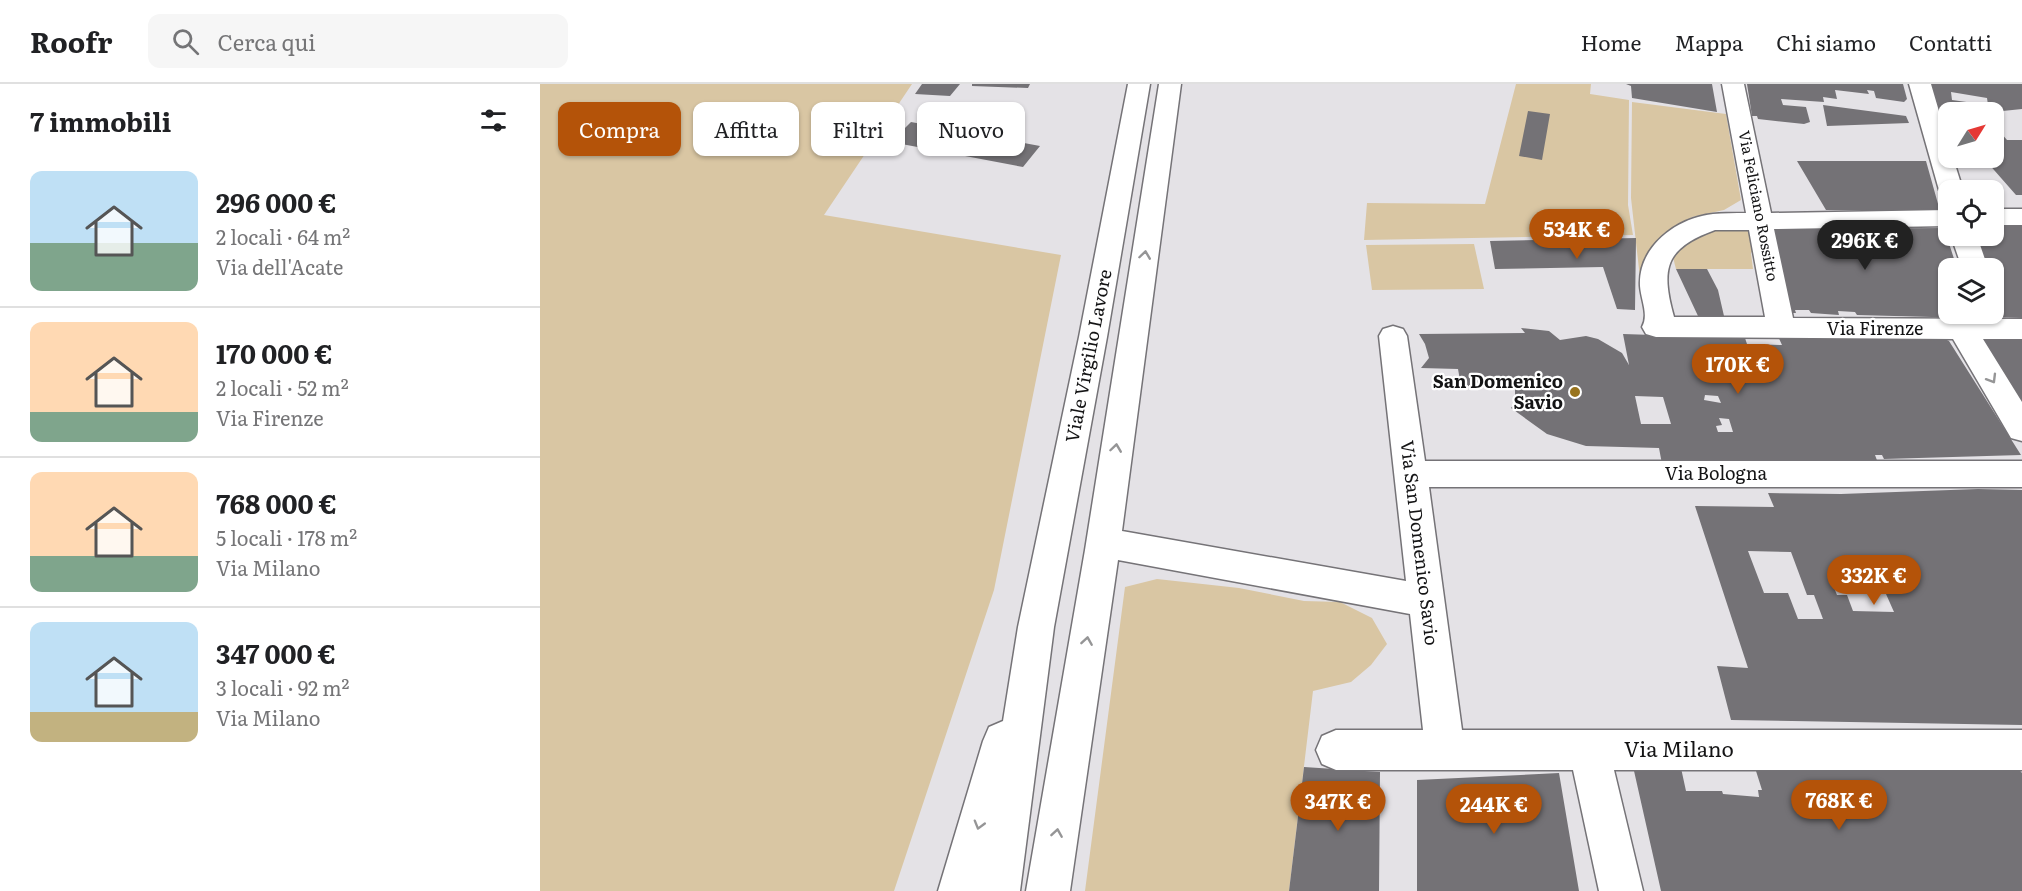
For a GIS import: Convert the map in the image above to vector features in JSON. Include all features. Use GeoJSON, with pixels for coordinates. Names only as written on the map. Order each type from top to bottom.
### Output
{"type":"FeatureCollection","features":[{"type":"Feature","properties":{"kind":"street","name":"Viale Virgilio Lavore"},"geometry":{"type":"LineString","coordinates":[[998,891],[1036,627],[1093,337],[1139,84]]}},
{"type":"Feature","properties":{"kind":"street"},"geometry":{"type":"LineString","coordinates":[[1048,891],[1103,542],[1170,84]]}},
{"type":"Feature","properties":{"kind":"street","name":"Via Feliciano Rossitto"},"geometry":{"type":"LineString","coordinates":[[1734,84],[1781,329]]}},
{"type":"Feature","properties":{"kind":"street"},"geometry":{"type":"LineString","coordinates":[[1920,84],[1948,180]]}},
{"type":"Feature","properties":{"kind":"street"},"geometry":{"type":"LineString","coordinates":[[2004,217],[2022,217]]}},
{"type":"Feature","properties":{"kind":"street"},"geometry":{"type":"LineString","coordinates":[[1761,220],[1938,218]]}},
{"type":"Feature","properties":{"kind":"street","name":"Via Firenze"},"geometry":{"type":"LineString","coordinates":[[1761,220],[1712,222],[1677,237],[1655,261],[1652,287],[1659,327],[1962,329],[1995,324]]}},
{"type":"Feature","properties":{"kind":"street"},"geometry":{"type":"LineString","coordinates":[[1962,329],[2022,429]]}},
{"type":"Feature","properties":{"kind":"street","name":"Via San Domenico Savio"},"geometry":{"type":"LineString","coordinates":[[1393,336],[1445,749]]}},
{"type":"Feature","properties":{"kind":"street","name":"Via Bologna"},"geometry":{"type":"LineString","coordinates":[[1410,474],[2022,474]]}},
{"type":"Feature","properties":{"kind":"street"},"geometry":{"type":"LineString","coordinates":[[1103,542],[1426,601]]}},
{"type":"Feature","properties":{"kind":"street","name":"Viale Virgilio Lavore"},"geometry":{"type":"LineString","coordinates":[[960,891],[1036,627]]}},
{"type":"Feature","properties":{"kind":"street","name":"Via Milano"},"geometry":{"type":"LineString","coordinates":[[1336,750],[2022,750]]}},
{"type":"Feature","properties":{"kind":"street"},"geometry":{"type":"LineString","coordinates":[[1589,750],[1621,891]]}},
{"type":"Feature","properties":{"kind":"shaded area"},"geometry":{"type":"Polygon","coordinates":[[[540,84],[912,84],[900,102],[811,102],[811,156],[864,156],[824,215],[1061,255],[994,590],[894,891],[540,891],[540,84]]]}},
{"type":"Feature","properties":{"kind":"shaded area"},"geometry":{"type":"Polygon","coordinates":[[[1516,84],[1591,84],[1590,94],[1629,100],[1628,205],[1633,235],[1364,240],[1367,203],[1485,204],[1516,84]]]}},
{"type":"Feature","properties":{"kind":"shaded area"},"geometry":{"type":"Polygon","coordinates":[[[1632,102],[1726,114],[1741,200],[1724,210],[1692,217],[1671,230],[1653,245],[1640,278],[1631,198],[1632,102]]]}},
{"type":"Feature","properties":{"kind":"shaded area"},"geometry":{"type":"Polygon","coordinates":[[[1732,224],[1746,228],[1750,234],[1755,248],[1751,253],[1753,269],[1676,269],[1674,255],[1682,245],[1732,224]]]}},
{"type":"Feature","properties":{"kind":"shaded area"},"geometry":{"type":"Polygon","coordinates":[[[1474,244],[1484,289],[1372,290],[1366,245],[1474,244]]]}},
{"type":"Feature","properties":{"kind":"shaded area"},"geometry":{"type":"Polygon","coordinates":[[[1157,579],[1239,588],[1304,601],[1340,602],[1372,618],[1387,644],[1371,665],[1351,682],[1313,691],[1289,891],[1085,891],[1125,587],[1157,579]]]}},
{"type":"Feature","properties":{"kind":"building"},"geometry":{"type":"Polygon","coordinates":[[[922,84],[960,84],[950,96],[915,94],[922,84]]]}},
{"type":"Feature","properties":{"kind":"building"},"geometry":{"type":"Polygon","coordinates":[[[972,84],[1030,84],[1028,88],[972,86],[972,84]]]}},
{"type":"Feature","properties":{"kind":"building"},"geometry":{"type":"Polygon","coordinates":[[[1626,84],[1712,84],[1717,112],[1632,98],[1631,86],[1626,84]]]}},
{"type":"Feature","properties":{"kind":"building"},"geometry":{"type":"Polygon","coordinates":[[[1747,84],[1903,84],[1907,99],[1904,102],[1876,98],[1874,91],[1867,90],[1869,94],[1835,90],[1837,99],[1823,97],[1824,102],[1781,99],[1783,105],[1806,107],[1810,122],[1804,124],[1758,119],[1757,116],[1752,116],[1747,84]]]}},
{"type":"Feature","properties":{"kind":"building"},"geometry":{"type":"Polygon","coordinates":[[[1925,84],[2022,84],[2022,109],[2004,111],[2004,102],[1988,102],[1987,98],[1951,92],[1952,100],[1966,102],[1938,102],[1938,110],[1925,84]]]}},
{"type":"Feature","properties":{"kind":"building"},"geometry":{"type":"Polygon","coordinates":[[[1823,105],[1906,116],[1909,123],[1827,126],[1823,105]]]}},
{"type":"Feature","properties":{"kind":"building"},"geometry":{"type":"Polygon","coordinates":[[[1528,111],[1550,114],[1542,160],[1519,156],[1528,111]]]}},
{"type":"Feature","properties":{"kind":"building"},"geometry":{"type":"Polygon","coordinates":[[[911,122],[917,123],[917,147],[905,145],[905,128],[911,122]]]}},
{"type":"Feature","properties":{"kind":"building"},"geometry":{"type":"Polygon","coordinates":[[[2004,137],[2007,140],[2022,140],[2022,195],[2016,195],[1992,168],[2004,168],[2004,137]]]}},
{"type":"Feature","properties":{"kind":"building"},"geometry":{"type":"Polygon","coordinates":[[[1025,143],[1040,146],[1023,167],[965,156],[1025,156],[1025,143]]]}},
{"type":"Feature","properties":{"kind":"building"},"geometry":{"type":"Polygon","coordinates":[[[1797,161],[1926,161],[1938,204],[1938,211],[1826,210],[1797,161]]]}},
{"type":"Feature","properties":{"kind":"building"},"geometry":{"type":"Polygon","coordinates":[[[2004,226],[2022,226],[2022,318],[2004,317],[2004,258],[1979,258],[1975,246],[2004,246],[2004,226]]]}},
{"type":"Feature","properties":{"kind":"building"},"geometry":{"type":"Polygon","coordinates":[[[1938,228],[1938,246],[1950,246],[1954,258],[1938,258],[1938,317],[1857,315],[1855,312],[1838,311],[1839,315],[1811,313],[1809,310],[1795,310],[1796,313],[1787,313],[1769,229],[1938,228]]]}},
{"type":"Feature","properties":{"kind":"building"},"geometry":{"type":"Polygon","coordinates":[[[1636,238],[1635,310],[1617,309],[1603,267],[1495,269],[1490,241],[1636,238]]]}},
{"type":"Feature","properties":{"kind":"building"},"geometry":{"type":"Polygon","coordinates":[[[1676,269],[1707,269],[1718,290],[1724,316],[1698,316],[1676,269]]]}},
{"type":"Feature","properties":{"kind":"building"},"geometry":{"type":"Polygon","coordinates":[[[1521,328],[1549,331],[1560,340],[1586,336],[1598,339],[1622,353],[1629,365],[1623,334],[1745,338],[1747,344],[1782,345],[1777,334],[1863,336],[1865,339],[1945,339],[1949,341],[2021,455],[1884,459],[1882,455],[1875,455],[1878,463],[1662,464],[1659,448],[1586,446],[1547,434],[1511,408],[1515,403],[1515,387],[1461,386],[1458,369],[1421,368],[1429,358],[1419,334],[1525,333],[1521,328]],[[1705,395],[1704,400],[1721,403],[1718,396],[1705,395]],[[1635,396],[1641,424],[1671,424],[1663,397],[1635,396]],[[1719,418],[1722,425],[1716,426],[1718,432],[1733,432],[1729,419],[1719,418]]]}},
{"type":"Feature","properties":{"kind":"building"},"geometry":{"type":"Polygon","coordinates":[[[1982,337],[2022,338],[2022,407],[1982,337]]]}},
{"type":"Feature","properties":{"kind":"building"},"geometry":{"type":"Polygon","coordinates":[[[1978,489],[2022,490],[2022,725],[1731,720],[1717,666],[1748,668],[1695,506],[1774,507],[1768,493],[1841,494],[1978,489]],[[1748,551],[1764,593],[1788,593],[1798,619],[1823,619],[1814,595],[1807,595],[1791,552],[1748,551]],[[1831,580],[1837,595],[1847,595],[1853,611],[1894,612],[1886,594],[1861,593],[1856,581],[1831,580]]]}},
{"type":"Feature","properties":{"kind":"building"},"geometry":{"type":"Polygon","coordinates":[[[1632,762],[1681,768],[1686,791],[1722,791],[1723,794],[1759,797],[1758,790],[1762,790],[1756,771],[1945,766],[2017,767],[2022,773],[2022,891],[1661,891],[1632,762]]]}},
{"type":"Feature","properties":{"kind":"building"},"geometry":{"type":"Polygon","coordinates":[[[1304,767],[1380,772],[1379,891],[1289,891],[1304,767]]]}},
{"type":"Feature","properties":{"kind":"building"},"geometry":{"type":"Polygon","coordinates":[[[1559,773],[1579,891],[1417,891],[1417,780],[1559,773]]]}},
{"type":"Feature","properties":{"kind":"place","name":"San Domenico Savio"},"geometry":{"type":"Point","coordinates":[1575,392]}}]}
